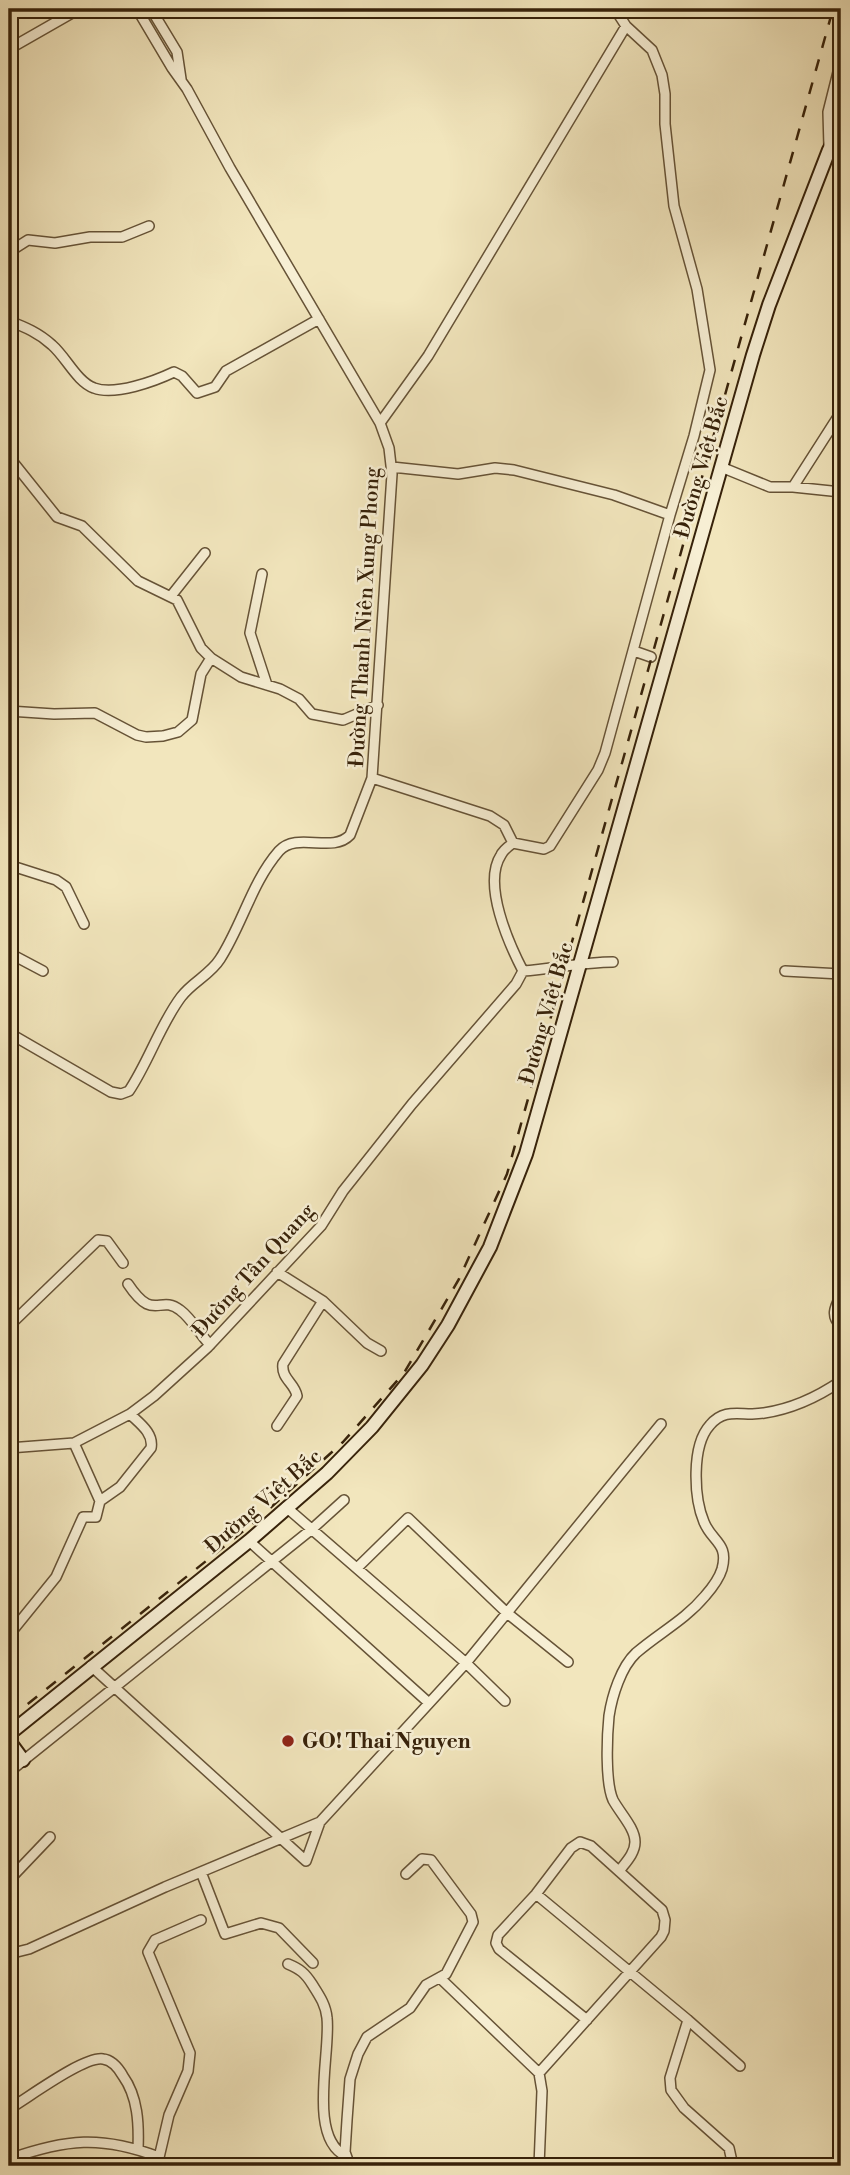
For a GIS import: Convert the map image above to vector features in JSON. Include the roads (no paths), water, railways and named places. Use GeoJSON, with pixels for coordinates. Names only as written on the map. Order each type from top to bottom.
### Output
{"type":"FeatureCollection","features":[{"type":"Feature","properties":{"kind":"main road","name":"Đường Việt Bắc"},"geometry":{"type":"LineString","coordinates":[[9,1734],[249,1541],[351,1449],[422,1365],[490,1247],[526,1154],[769,305],[829,150],[841,128]]}},
{"type":"Feature","properties":{"kind":"main road"},"geometry":{"type":"LineString","coordinates":[[9,1741],[23,1760]]}},
{"type":"Feature","properties":{"kind":"street"},"geometry":{"type":"LineString","coordinates":[[9,49],[79,9]]}},
{"type":"Feature","properties":{"kind":"street","name":"Đường Thanh Niên Xung Phong"},"geometry":{"type":"LineString","coordinates":[[137,9],[181,79],[380,424],[389,449],[392,467],[372,779],[490,816],[504,825],[513,843]]}},
{"type":"Feature","properties":{"kind":"street","name":"Đường Thanh Niên Xung Phong"},"geometry":{"type":"LineString","coordinates":[[151,9],[177,52],[181,79]]}},
{"type":"Feature","properties":{"kind":"street"},"geometry":{"type":"LineString","coordinates":[[613,962],[523,971],[511,948],[497,908],[495,887],[501,854],[513,843],[544,849],[550,846],[598,770],[634,651],[710,370],[694,275],[674,206],[665,120],[666,93],[662,75],[652,50],[626,26],[615,9]]}},
{"type":"Feature","properties":{"kind":"street"},"geometry":{"type":"LineString","coordinates":[[380,424],[428,355],[626,26]]}},
{"type":"Feature","properties":{"kind":"street"},"geometry":{"type":"LineString","coordinates":[[829,150],[828,112],[841,60]]}},
{"type":"Feature","properties":{"kind":"street"},"geometry":{"type":"LineString","coordinates":[[9,252],[27,240],[55,243],[90,237],[122,237],[149,226]]}},
{"type":"Feature","properties":{"kind":"street"},"geometry":{"type":"LineString","coordinates":[[9,321],[31,329],[53,346],[87,384],[97,389],[148,384],[174,372],[183,376],[197,393],[215,387],[226,371],[319,319]]}},
{"type":"Feature","properties":{"kind":"street"},"geometry":{"type":"LineString","coordinates":[[9,394],[9,411]]}},
{"type":"Feature","properties":{"kind":"street"},"geometry":{"type":"LineString","coordinates":[[793,486],[841,412]]}},
{"type":"Feature","properties":{"kind":"street"},"geometry":{"type":"LineString","coordinates":[[9,457],[57,517],[82,526],[138,581],[171,596],[182,607],[201,648],[211,658],[242,677],[299,699],[312,714],[344,720],[377,705]]}},
{"type":"Feature","properties":{"kind":"street"},"geometry":{"type":"LineString","coordinates":[[392,467],[458,474],[495,468],[514,470],[614,495],[670,515]]}},
{"type":"Feature","properties":{"kind":"street"},"geometry":{"type":"LineString","coordinates":[[721,467],[770,487],[793,486],[841,492]]}},
{"type":"Feature","properties":{"kind":"street"},"geometry":{"type":"LineString","coordinates":[[171,596],[205,553]]}},
{"type":"Feature","properties":{"kind":"street"},"geometry":{"type":"LineString","coordinates":[[262,575],[250,634],[267,685]]}},
{"type":"Feature","properties":{"kind":"street"},"geometry":{"type":"LineString","coordinates":[[634,651],[651,657]]}},
{"type":"Feature","properties":{"kind":"street"},"geometry":{"type":"LineString","coordinates":[[9,711],[95,713],[137,735],[163,736],[178,732],[192,720],[201,674],[211,658]]}},
{"type":"Feature","properties":{"kind":"street"},"geometry":{"type":"LineString","coordinates":[[9,1033],[111,1092],[121,1094],[129,1090],[183,995],[219,961],[278,852],[295,842],[338,842],[346,839],[372,779]]}},
{"type":"Feature","properties":{"kind":"street"},"geometry":{"type":"LineString","coordinates":[[9,865],[56,880],[66,887],[84,924]]}},
{"type":"Feature","properties":{"kind":"street"},"geometry":{"type":"LineString","coordinates":[[9,953],[43,971]]}},
{"type":"Feature","properties":{"kind":"street","name":"Đường Tân Quang"},"geometry":{"type":"LineString","coordinates":[[9,1448],[74,1443],[130,1413],[210,1345],[321,1226],[343,1191],[377,1147],[516,984],[523,971]]}},
{"type":"Feature","properties":{"kind":"street"},"geometry":{"type":"LineString","coordinates":[[785,971],[841,974]]}},
{"type":"Feature","properties":{"kind":"street"},"geometry":{"type":"LineString","coordinates":[[9,1326],[98,1240],[107,1241],[123,1263]]}},
{"type":"Feature","properties":{"kind":"street"},"geometry":{"type":"LineString","coordinates":[[277,1272],[323,1301],[367,1343],[381,1352]]}},
{"type":"Feature","properties":{"kind":"street"},"geometry":{"type":"LineString","coordinates":[[128,1284],[145,1306],[154,1308],[166,1305],[179,1309],[210,1345]]}},
{"type":"Feature","properties":{"kind":"street"},"geometry":{"type":"LineString","coordinates":[[841,1295],[834,1310],[836,1320],[841,1326]]}},
{"type":"Feature","properties":{"kind":"street"},"geometry":{"type":"LineString","coordinates":[[277,1426],[297,1396],[295,1389],[284,1376],[284,1364],[323,1301]]}},
{"type":"Feature","properties":{"kind":"street"},"geometry":{"type":"LineString","coordinates":[[620,1870],[633,1851],[635,1842],[612,1798],[608,1777],[609,1716],[620,1677],[635,1654],[694,1609],[714,1585],[723,1567],[722,1546],[704,1521],[699,1495],[697,1451],[701,1440],[720,1416],[733,1412],[764,1413],[818,1396],[841,1381]]}},
{"type":"Feature","properties":{"kind":"street"},"geometry":{"type":"LineString","coordinates":[[100,1501],[120,1487],[151,1448],[153,1441],[150,1435],[130,1413]]}},
{"type":"Feature","properties":{"kind":"street"},"geometry":{"type":"LineString","coordinates":[[9,1954],[29,1949],[320,1822],[466,1663],[661,1424]]}},
{"type":"Feature","properties":{"kind":"street"},"geometry":{"type":"LineString","coordinates":[[9,1635],[56,1577],[83,1517],[96,1517],[100,1501],[74,1443]]}},
{"type":"Feature","properties":{"kind":"street"},"geometry":{"type":"LineString","coordinates":[[9,1772],[312,1529],[344,1500]]}},
{"type":"Feature","properties":{"kind":"street"},"geometry":{"type":"LineString","coordinates":[[286,1507],[466,1663],[505,1701]]}},
{"type":"Feature","properties":{"kind":"street"},"geometry":{"type":"LineString","coordinates":[[357,1567],[408,1518],[507,1613],[568,1662]]}},
{"type":"Feature","properties":{"kind":"street"},"geometry":{"type":"LineString","coordinates":[[249,1541],[429,1703]]}},
{"type":"Feature","properties":{"kind":"street"},"geometry":{"type":"LineString","coordinates":[[91,1666],[306,1861],[320,1822]]}},
{"type":"Feature","properties":{"kind":"street"},"geometry":{"type":"LineString","coordinates":[[9,1880],[50,1837]]}},
{"type":"Feature","properties":{"kind":"street"},"geometry":{"type":"LineString","coordinates":[[539,2073],[587,2020],[661,1937],[664,1931],[662,1910],[620,1870],[591,1846],[580,1842],[571,1848],[536,1894],[498,1935],[497,1946],[587,2020]]}},
{"type":"Feature","properties":{"kind":"street"},"geometry":{"type":"LineString","coordinates":[[350,2166],[346,2156],[350,2079],[364,2042],[413,2005],[426,1985],[449,1970],[473,1918],[431,1860],[422,1859],[406,1874]]}},
{"type":"Feature","properties":{"kind":"street"},"geometry":{"type":"LineString","coordinates":[[201,1872],[225,1934],[261,1923],[279,1928],[313,1963]]}},
{"type":"Feature","properties":{"kind":"street"},"geometry":{"type":"LineString","coordinates":[[536,1894],[740,2066]]}},
{"type":"Feature","properties":{"kind":"street"},"geometry":{"type":"LineString","coordinates":[[9,2159],[79,2141],[101,2141],[138,2149],[158,2162],[169,2115],[188,2071],[190,2053],[148,1952],[155,1940],[201,1920]]}},
{"type":"Feature","properties":{"kind":"street"},"geometry":{"type":"LineString","coordinates":[[288,1964],[307,1976],[325,2007],[328,2023],[325,2113],[333,2146],[346,2156]]}},
{"type":"Feature","properties":{"kind":"street"},"geometry":{"type":"LineString","coordinates":[[440,1978],[539,2073],[542,2091],[539,2166]]}},
{"type":"Feature","properties":{"kind":"street"},"geometry":{"type":"LineString","coordinates":[[688,2020],[670,2078],[671,2090],[684,2108],[729,2148],[733,2166]]}},
{"type":"Feature","properties":{"kind":"street"},"geometry":{"type":"LineString","coordinates":[[9,2109],[82,2064],[101,2058],[109,2060],[125,2078],[135,2102],[139,2125],[138,2149]]}},
{"type":"Feature","properties":{"kind":"railway"},"geometry":{"type":"LineString","coordinates":[[631,14],[632,9]]}},
{"type":"Feature","properties":{"kind":"railway"},"geometry":{"type":"LineString","coordinates":[[9,1719],[256,1521],[343,1442],[404,1373],[459,1279],[507,1174],[833,9]]}},
{"type":"Feature","properties":{"kind":"place","name":"GO! Thai Nguyen"},"geometry":{"type":"Point","coordinates":[288,1741]}}]}
